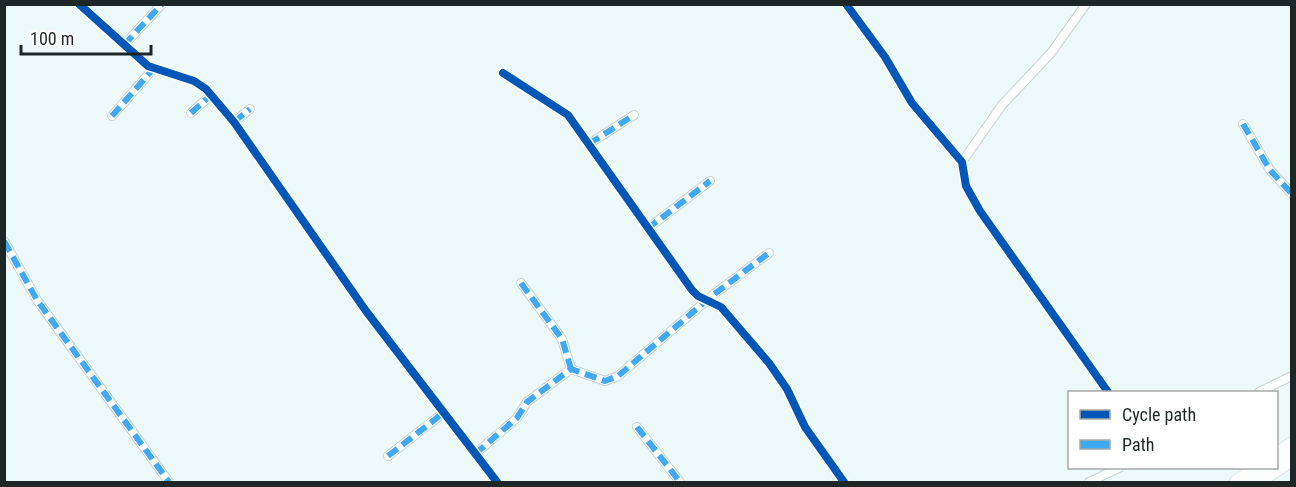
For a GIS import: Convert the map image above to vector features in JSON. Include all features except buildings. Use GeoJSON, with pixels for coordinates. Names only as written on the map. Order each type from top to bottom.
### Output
{"type":"FeatureCollection","features":[{"type":"Feature","properties":{"kind":"main road"},"geometry":{"type":"LineString","coordinates":[[1278,454],[1292,444]]}},
{"type":"Feature","properties":{"kind":"main road"},"geometry":{"type":"LineString","coordinates":[[1278,469],[1292,459]]}},
{"type":"Feature","properties":{"kind":"main road"},"geometry":{"type":"LineString","coordinates":[[1237,483],[1257,469]]}},
{"type":"Feature","properties":{"kind":"main road"},"geometry":{"type":"LineString","coordinates":[[1258,483],[1278,469]]}},
{"type":"Feature","properties":{"kind":"street"},"geometry":{"type":"LineString","coordinates":[[79,4],[124,45],[154,68],[194,81],[211,94],[234,122],[366,311],[442,414],[497,482]]}},
{"type":"Feature","properties":{"kind":"street"},"geometry":{"type":"LineString","coordinates":[[124,45],[162,4]]}},
{"type":"Feature","properties":{"kind":"street"},"geometry":{"type":"LineString","coordinates":[[846,4],[885,57],[912,103],[962,162],[966,186],[980,211],[1107,391]]}},
{"type":"Feature","properties":{"kind":"street"},"geometry":{"type":"LineString","coordinates":[[962,162],[1007,100],[1051,53],[1086,4]]}},
{"type":"Feature","properties":{"kind":"street"},"geometry":{"type":"LineString","coordinates":[[112,116],[154,68]]}},
{"type":"Feature","properties":{"kind":"street"},"geometry":{"type":"LineString","coordinates":[[503,73],[529,92],[563,110],[692,290],[707,301],[721,307],[769,363],[787,389],[804,427],[844,483]]}},
{"type":"Feature","properties":{"kind":"street"},"geometry":{"type":"LineString","coordinates":[[190,113],[211,94]]}},
{"type":"Feature","properties":{"kind":"street"},"geometry":{"type":"LineString","coordinates":[[234,122],[250,109]]}},
{"type":"Feature","properties":{"kind":"street"},"geometry":{"type":"LineString","coordinates":[[589,144],[634,115]]}},
{"type":"Feature","properties":{"kind":"street"},"geometry":{"type":"LineString","coordinates":[[1243,124],[1270,170],[1292,194]]}},
{"type":"Feature","properties":{"kind":"street"},"geometry":{"type":"LineString","coordinates":[[647,229],[710,181]]}},
{"type":"Feature","properties":{"kind":"street"},"geometry":{"type":"LineString","coordinates":[[4,241],[37,300],[169,483]]}},
{"type":"Feature","properties":{"kind":"street"},"geometry":{"type":"LineString","coordinates":[[571,369],[605,381],[618,376],[707,301],[769,253]]}},
{"type":"Feature","properties":{"kind":"street"},"geometry":{"type":"LineString","coordinates":[[521,283],[562,339],[571,369]]}},
{"type":"Feature","properties":{"kind":"street"},"geometry":{"type":"LineString","coordinates":[[475,454],[517,418],[527,402],[571,369]]}},
{"type":"Feature","properties":{"kind":"street"},"geometry":{"type":"LineString","coordinates":[[1263,391],[1292,376]]}},
{"type":"Feature","properties":{"kind":"street"},"geometry":{"type":"LineString","coordinates":[[388,456],[442,414]]}},
{"type":"Feature","properties":{"kind":"street"},"geometry":{"type":"LineString","coordinates":[[637,427],[680,483]]}},
{"type":"Feature","properties":{"kind":"street"},"geometry":{"type":"LineString","coordinates":[[1089,483],[1117,469]]}},
{"type":"Feature","properties":{"kind":"marked path"},"geometry":{"type":"LineString","coordinates":[[124,45],[162,4]]}},
{"type":"Feature","properties":{"kind":"marked path"},"geometry":{"type":"LineString","coordinates":[[112,116],[154,68]]}},
{"type":"Feature","properties":{"kind":"marked path"},"geometry":{"type":"LineString","coordinates":[[191,113],[211,95]]}},
{"type":"Feature","properties":{"kind":"marked path"},"geometry":{"type":"LineString","coordinates":[[234,122],[250,109]]}},
{"type":"Feature","properties":{"kind":"marked path"},"geometry":{"type":"LineString","coordinates":[[589,144],[634,115]]}},
{"type":"Feature","properties":{"kind":"marked path"},"geometry":{"type":"LineString","coordinates":[[1243,124],[1270,170],[1292,194]]}},
{"type":"Feature","properties":{"kind":"marked path"},"geometry":{"type":"LineString","coordinates":[[647,229],[710,181]]}},
{"type":"Feature","properties":{"kind":"marked path"},"geometry":{"type":"LineString","coordinates":[[4,241],[37,300],[169,482]]}},
{"type":"Feature","properties":{"kind":"marked path"},"geometry":{"type":"LineString","coordinates":[[475,454],[517,418],[527,402],[571,369],[605,381],[618,376],[713,295],[769,253]]}},
{"type":"Feature","properties":{"kind":"marked path"},"geometry":{"type":"LineString","coordinates":[[521,283],[562,339],[571,369]]}},
{"type":"Feature","properties":{"kind":"marked path"},"geometry":{"type":"LineString","coordinates":[[388,456],[442,414]]}},
{"type":"Feature","properties":{"kind":"marked path"},"geometry":{"type":"LineString","coordinates":[[637,427],[680,482]]}},
{"type":"Feature","properties":{"kind":"cycle path"},"geometry":{"type":"LineString","coordinates":[[79,4],[148,66],[194,81],[206,89],[234,122],[366,311],[497,482]]}},
{"type":"Feature","properties":{"kind":"cycle path"},"geometry":{"type":"LineString","coordinates":[[846,4],[885,57],[912,103],[962,162],[966,186],[980,211],[1107,391]]}},
{"type":"Feature","properties":{"kind":"cycle path"},"geometry":{"type":"LineString","coordinates":[[503,73],[568,115],[692,290],[698,296],[721,307],[769,363],[787,389],[805,427],[844,482]]}}]}
